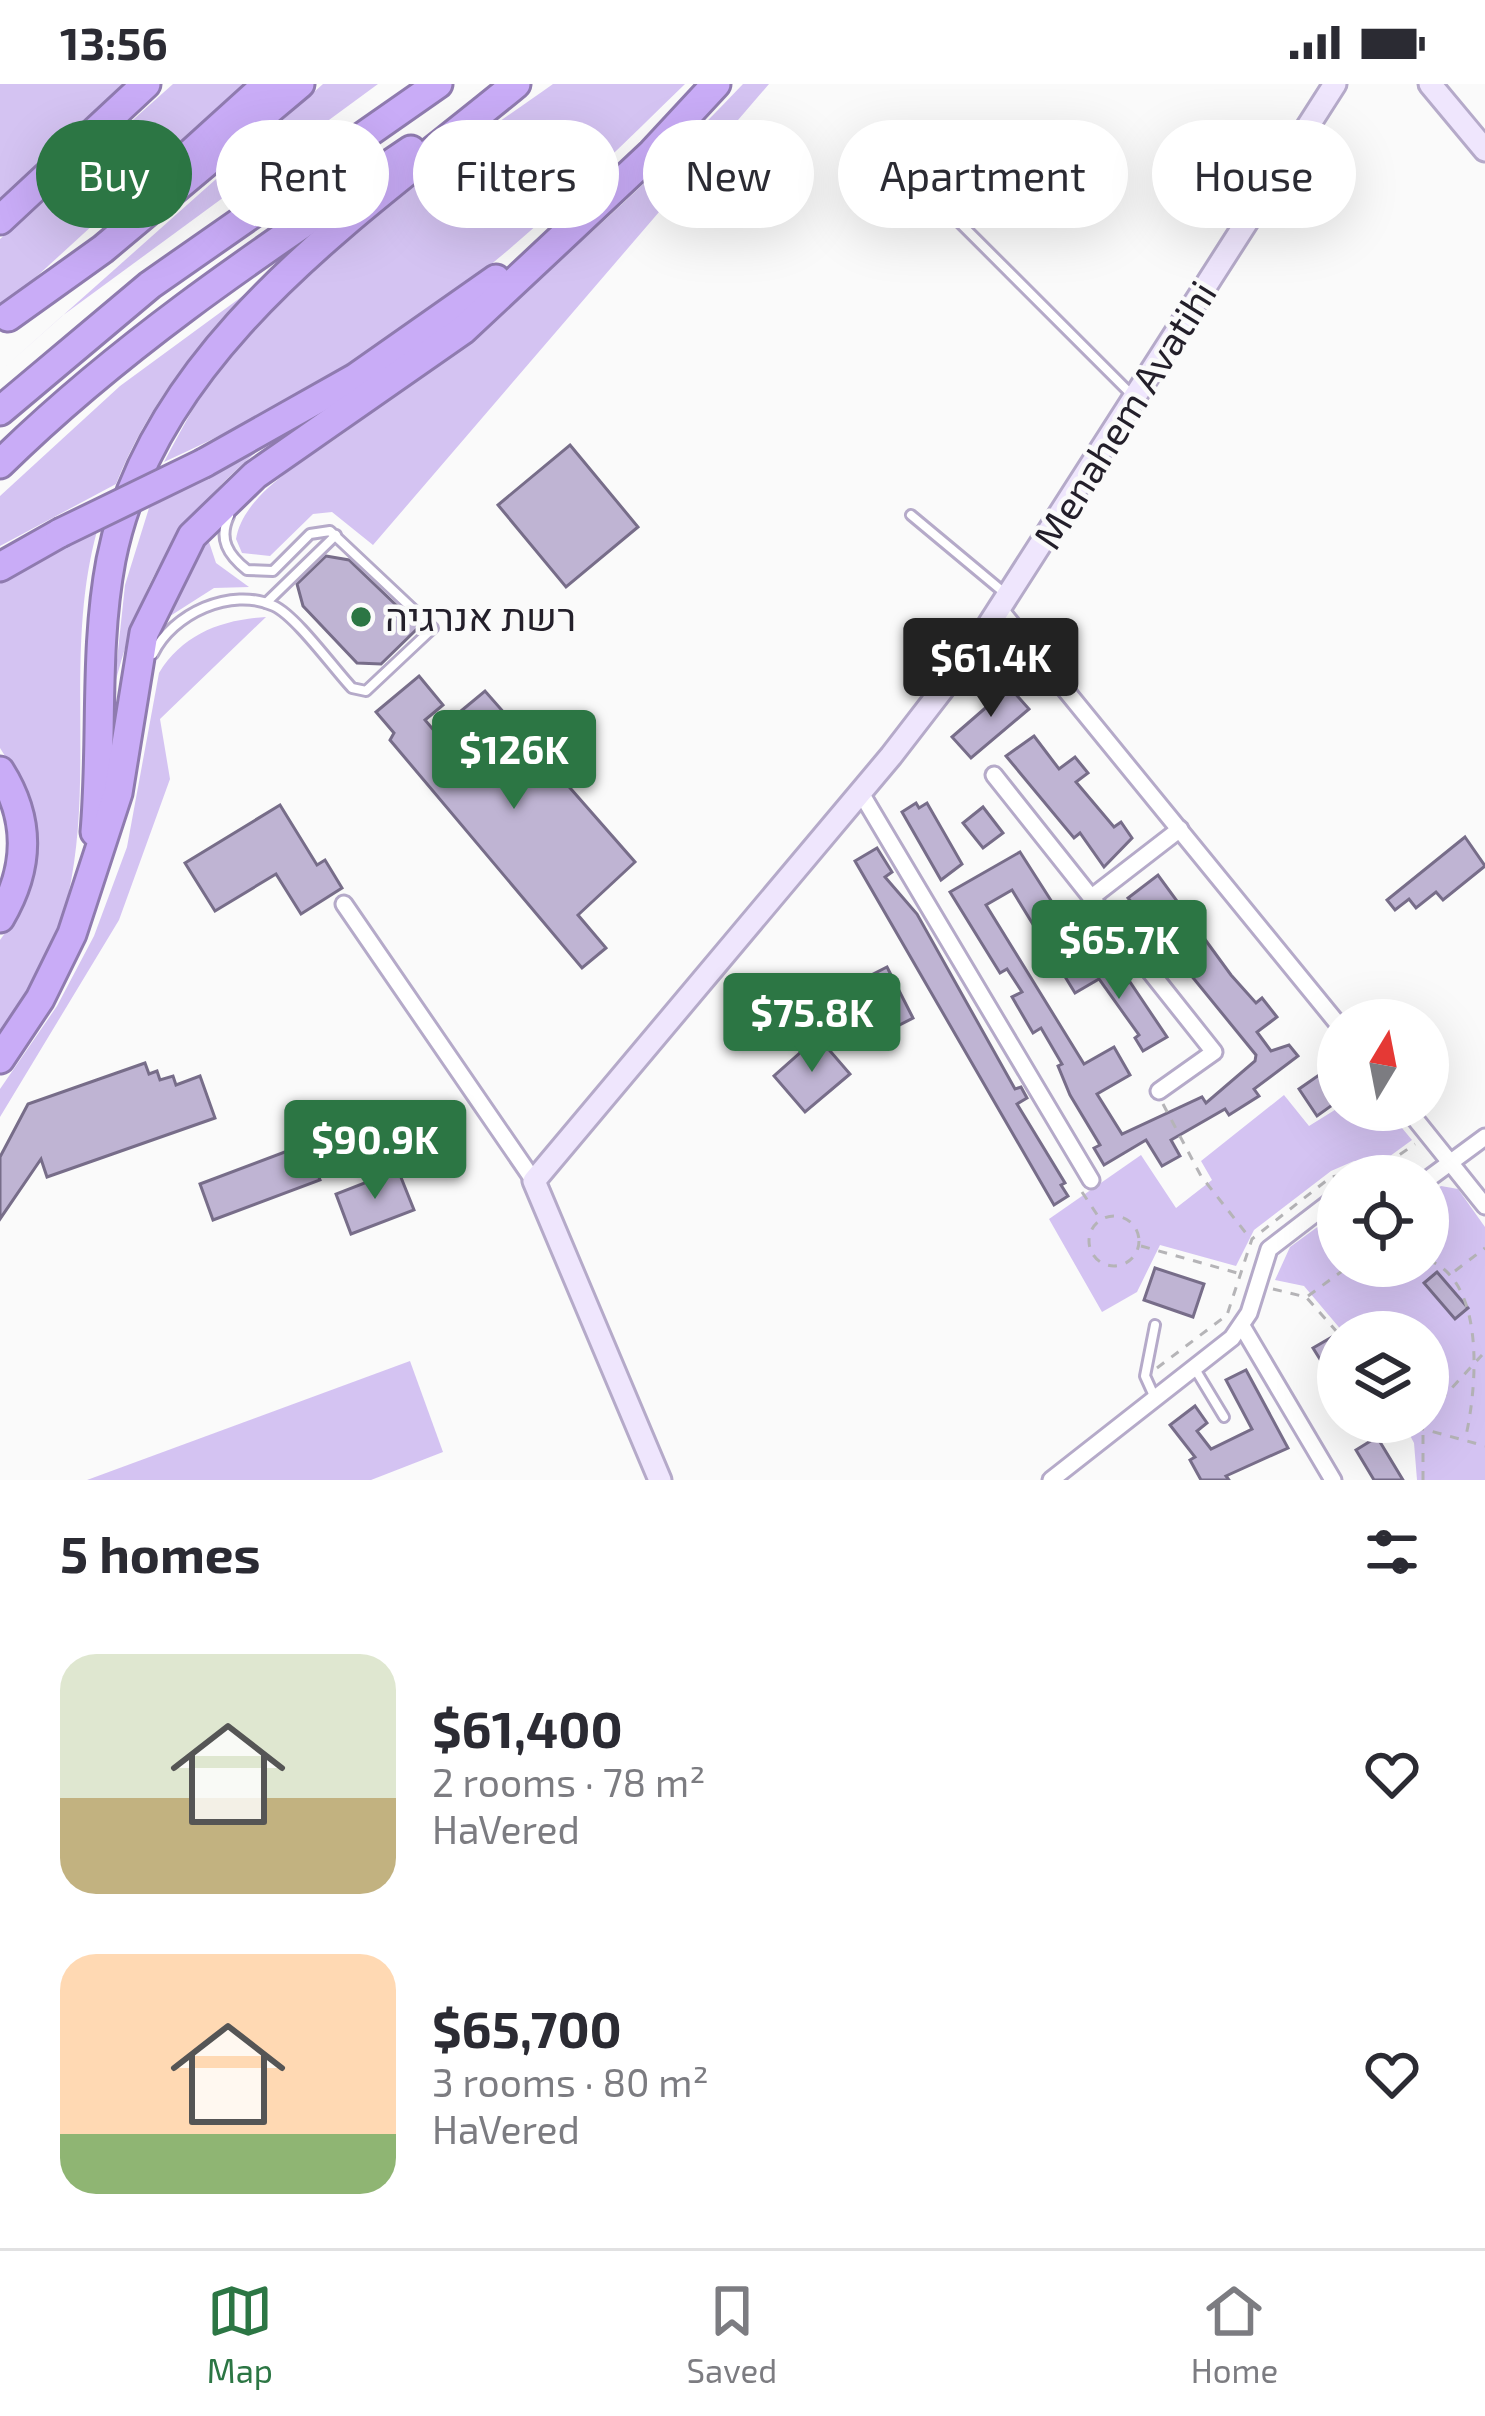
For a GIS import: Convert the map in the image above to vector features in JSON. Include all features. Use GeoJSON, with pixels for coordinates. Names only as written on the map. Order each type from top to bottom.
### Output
{"type":"FeatureCollection","features":[{"type":"Feature","properties":{"kind":"highway"},"geometry":{"type":"LineString","coordinates":[[0,220],[146,84]]}},
{"type":"Feature","properties":{"kind":"highway"},"geometry":{"type":"LineString","coordinates":[[4,322],[266,84]]}},
{"type":"Feature","properties":{"kind":"highway"},"geometry":{"type":"LineString","coordinates":[[4,322],[103,250],[300,84]]}},
{"type":"Feature","properties":{"kind":"highway"},"geometry":{"type":"LineString","coordinates":[[374,120],[419,84]]}},
{"type":"Feature","properties":{"kind":"highway"},"geometry":{"type":"LineString","coordinates":[[386,120],[438,84]]}},
{"type":"Feature","properties":{"kind":"highway"},"geometry":{"type":"LineString","coordinates":[[0,464],[94,380],[229,274],[512,84]]}},
{"type":"Feature","properties":{"kind":"highway"},"geometry":{"type":"LineString","coordinates":[[87,890],[96,816],[106,592],[121,522],[155,442],[218,351],[285,279],[512,84]]}},
{"type":"Feature","properties":{"kind":"highway"},"geometry":{"type":"LineString","coordinates":[[619,184],[716,84]]}},
{"type":"Feature","properties":{"kind":"highway"},"geometry":{"type":"LineString","coordinates":[[0,411],[133,298],[231,228]]}},
{"type":"Feature","properties":{"kind":"highway"},"geometry":{"type":"LineString","coordinates":[[0,567],[60,532],[204,463],[390,355],[563,228]]}},
{"type":"Feature","properties":{"kind":"highway"},"geometry":{"type":"LineString","coordinates":[[0,1059],[48,982],[87,890],[118,793],[136,662],[176,563],[213,511],[255,475],[463,331],[573,228]]}},
{"type":"Feature","properties":{"kind":"highway"},"geometry":{"type":"LineString","coordinates":[[0,771],[22,818],[24,847],[16,885],[0,918]]}},
{"type":"Feature","properties":{"kind":"street","name":"Menahem Avatihi"},"geometry":{"type":"LineString","coordinates":[[534,1181],[860,793],[1005,604],[1335,84]]}},
{"type":"Feature","properties":{"kind":"street"},"geometry":{"type":"LineString","coordinates":[[1430,84],[1485,150]]}},
{"type":"Feature","properties":{"kind":"street"},"geometry":{"type":"LineString","coordinates":[[1005,604],[1318,999]]}},
{"type":"Feature","properties":{"kind":"street"},"geometry":{"type":"LineString","coordinates":[[994,775],[1214,1052],[1159,1091]]}},
{"type":"Feature","properties":{"kind":"street"},"geometry":{"type":"LineString","coordinates":[[860,793],[1091,1180]]}},
{"type":"Feature","properties":{"kind":"street"},"geometry":{"type":"LineString","coordinates":[[1091,897],[1180,829]]}},
{"type":"Feature","properties":{"kind":"street"},"geometry":{"type":"LineString","coordinates":[[344,904],[534,1181],[660,1480]]}},
{"type":"Feature","properties":{"kind":"street"},"geometry":{"type":"LineString","coordinates":[[1425,1131],[1485,1206]]}},
{"type":"Feature","properties":{"kind":"street"},"geometry":{"type":"LineString","coordinates":[[1451,1163],[1485,1137]]}},
{"type":"Feature","properties":{"kind":"street"},"geometry":{"type":"LineString","coordinates":[[1051,1480],[1195,1369],[1242,1326],[1266,1257],[1279,1239],[1317,1211]]}},
{"type":"Feature","properties":{"kind":"street"},"geometry":{"type":"LineString","coordinates":[[1242,1326],[1333,1480]]}},
{"type":"Feature","properties":{"kind":"lane"},"geometry":{"type":"LineString","coordinates":[[965,228],[1136,398]]}},
{"type":"Feature","properties":{"kind":"lane"},"geometry":{"type":"LineString","coordinates":[[125,741],[149,662],[182,619],[212,604],[276,606],[352,688],[366,692],[384,680],[433,628],[336,535],[320,530],[310,534],[273,571],[247,570],[228,551],[226,521],[239,502],[310,441]]}},
{"type":"Feature","properties":{"kind":"lane"},"geometry":{"type":"LineString","coordinates":[[911,515],[1005,604]]}},
{"type":"Feature","properties":{"kind":"lane"},"geometry":{"type":"LineString","coordinates":[[265,604],[336,535]]}},
{"type":"Feature","properties":{"kind":"lane"},"geometry":{"type":"LineString","coordinates":[[1155,1325],[1145,1376],[1156,1399]]}},
{"type":"Feature","properties":{"kind":"lane"},"geometry":{"type":"LineString","coordinates":[[1195,1369],[1224,1417]]}},
{"type":"Feature","properties":{"kind":"path"},"geometry":{"type":"LineString","coordinates":[[1159,1091],[1201,1176],[1266,1257]]}},
{"type":"Feature","properties":{"kind":"path"},"geometry":{"type":"LineString","coordinates":[[1091,1180],[1079,1188],[1100,1219]]}},
{"type":"Feature","properties":{"kind":"path"},"geometry":{"type":"LineString","coordinates":[[1115,1215],[1130,1221],[1139,1245],[1123,1264],[1098,1261],[1088,1238],[1100,1219],[1115,1215]]}},
{"type":"Feature","properties":{"kind":"path"},"geometry":{"type":"LineString","coordinates":[[1139,1245],[1306,1297],[1318,1311]]}},
{"type":"Feature","properties":{"kind":"path"},"geometry":{"type":"LineString","coordinates":[[1454,1272],[1485,1248]]}},
{"type":"Feature","properties":{"kind":"path"},"geometry":{"type":"LineString","coordinates":[[1449,1270],[1479,1315]]}},
{"type":"Feature","properties":{"kind":"path"},"geometry":{"type":"LineString","coordinates":[[1306,1297],[1320,1287]]}},
{"type":"Feature","properties":{"kind":"path"},"geometry":{"type":"LineString","coordinates":[[1449,1390],[1484,1351]]}},
{"type":"Feature","properties":{"kind":"path"},"geometry":{"type":"LineString","coordinates":[[1465,1440],[1484,1351]]}},
{"type":"Feature","properties":{"kind":"path"},"geometry":{"type":"LineString","coordinates":[[1449,1437],[1485,1446]]}},
{"type":"Feature","properties":{"kind":"path"},"geometry":{"type":"LineString","coordinates":[[1421,1443],[1423,1480]]}},
{"type":"Feature","properties":{"kind":"shaded area"},"geometry":{"type":"Polygon","coordinates":[[[0,84],[122,84],[85,120],[36,120],[36,167],[0,202],[0,84]]]}},
{"type":"Feature","properties":{"kind":"shaded area"},"geometry":{"type":"Polygon","coordinates":[[[173,84],[247,84],[192,134],[192,120],[133,120],[173,84]]]}},
{"type":"Feature","properties":{"kind":"shaded area"},"geometry":{"type":"Polygon","coordinates":[[[323,84],[378,84],[329,120],[282,120],[323,84]]]}},
{"type":"Feature","properties":{"kind":"shaded area"},"geometry":{"type":"Polygon","coordinates":[[[553,84],[685,84],[643,120],[619,148],[619,120],[502,120],[553,84]]]}},
{"type":"Feature","properties":{"kind":"shaded area"},"geometry":{"type":"Polygon","coordinates":[[[743,84],[769,84],[738,120],[707,120],[743,84]]]}},
{"type":"Feature","properties":{"kind":"shaded area"},"geometry":{"type":"Polygon","coordinates":[[[216,179],[216,203],[192,220],[192,200],[216,179]]]}},
{"type":"Feature","properties":{"kind":"shaded area"},"geometry":{"type":"Polygon","coordinates":[[[643,184],[645,228],[373,545],[332,512],[313,514],[270,556],[242,553],[236,539],[241,522],[264,492],[398,393],[596,228],[619,228],[619,207],[643,184]]]}},
{"type":"Feature","properties":{"kind":"shaded area"},"geometry":{"type":"Polygon","coordinates":[[[413,185],[413,228],[533,228],[474,279],[375,349],[236,428],[164,462],[221,366],[262,315],[357,228],[389,228],[389,203],[413,185]]]}},
{"type":"Feature","properties":{"kind":"shaded area"},"geometry":{"type":"Polygon","coordinates":[[[36,207],[36,228],[90,228],[0,310],[0,239],[36,207]]]}},
{"type":"Feature","properties":{"kind":"shaded area"},"geometry":{"type":"Polygon","coordinates":[[[161,228],[182,228],[63,315],[161,228]]]}},
{"type":"Feature","properties":{"kind":"shaded area"},"geometry":{"type":"Polygon","coordinates":[[[259,284],[176,377],[143,427],[116,484],[0,546],[0,496],[120,386],[259,284]]]}},
{"type":"Feature","properties":{"kind":"shaded area"},"geometry":{"type":"Polygon","coordinates":[[[262,447],[207,500],[166,554],[137,614],[114,688],[125,585],[149,508],[262,447]]]}},
{"type":"Feature","properties":{"kind":"shaded area"},"geometry":{"type":"Polygon","coordinates":[[[97,531],[82,622],[79,805],[68,896],[49,952],[0,1036],[0,940],[23,908],[39,848],[30,796],[0,748],[0,581],[97,531]]]}},
{"type":"Feature","properties":{"kind":"shaded area"},"geometry":{"type":"Polygon","coordinates":[[[208,539],[216,563],[249,587],[214,588],[167,618],[208,539]]]}},
{"type":"Feature","properties":{"kind":"shaded area"},"geometry":{"type":"Polygon","coordinates":[[[266,617],[160,719],[170,779],[119,920],[0,1117],[0,1089],[57,1006],[94,936],[127,847],[159,673],[180,648],[205,632],[266,617]]]}},
{"type":"Feature","properties":{"kind":"shaded area"},"geometry":{"type":"Polygon","coordinates":[[[1284,1095],[1309,1126],[1317,1121],[1317,1131],[1404,1131],[1412,1140],[1391,1155],[1317,1155],[1317,1182],[1254,1230],[1236,1266],[1160,1245],[1137,1292],[1102,1312],[1049,1219],[1141,1155],[1176,1208],[1212,1180],[1201,1161],[1284,1095]]]}},
{"type":"Feature","properties":{"kind":"shaded area"},"geometry":{"type":"Polygon","coordinates":[[[1449,1187],[1458,1189],[1485,1227],[1485,1480],[1417,1480],[1414,1443],[1449,1443],[1449,1311],[1325,1311],[1304,1286],[1275,1280],[1290,1247],[1317,1227],[1317,1287],[1449,1287],[1449,1187]]]}},
{"type":"Feature","properties":{"kind":"shaded area"},"geometry":{"type":"Polygon","coordinates":[[[410,1361],[443,1452],[371,1480],[87,1480],[410,1361]]]}},
{"type":"Feature","properties":{"kind":"building"},"geometry":{"type":"Polygon","coordinates":[[[570,445],[638,527],[566,587],[498,505],[570,445]]]}},
{"type":"Feature","properties":{"kind":"building","name":"רשת אנרגיה"},"geometry":{"type":"Polygon","coordinates":[[[326,556],[349,560],[419,627],[381,664],[357,663],[303,606],[297,584],[326,556]]]}},
{"type":"Feature","properties":{"kind":"building"},"geometry":{"type":"Polygon","coordinates":[[[419,676],[443,705],[425,720],[453,753],[479,731],[461,711],[485,691],[635,862],[578,915],[606,948],[582,968],[390,740],[394,733],[376,712],[419,676]]]}},
{"type":"Feature","properties":{"kind":"building"},"geometry":{"type":"Polygon","coordinates":[[[1004,681],[1029,709],[971,758],[952,737],[990,704],[985,698],[1004,681]]]}},
{"type":"Feature","properties":{"kind":"building"},"geometry":{"type":"Polygon","coordinates":[[[1034,736],[1059,769],[1075,757],[1088,773],[1076,782],[1114,827],[1121,822],[1132,838],[1104,867],[1080,833],[1074,838],[1006,756],[1034,736]]]}},
{"type":"Feature","properties":{"kind":"building"},"geometry":{"type":"Polygon","coordinates":[[[916,803],[919,808],[927,803],[962,864],[941,880],[902,812],[916,803]]]}},
{"type":"Feature","properties":{"kind":"building"},"geometry":{"type":"Polygon","coordinates":[[[280,805],[317,865],[325,860],[342,888],[301,914],[276,874],[215,911],[185,863],[280,805]]]}},
{"type":"Feature","properties":{"kind":"building"},"geometry":{"type":"Polygon","coordinates":[[[983,807],[1003,833],[983,848],[963,823],[983,807]]]}},
{"type":"Feature","properties":{"kind":"building"},"geometry":{"type":"Polygon","coordinates":[[[1465,837],[1485,866],[1443,900],[1436,892],[1416,908],[1409,899],[1395,910],[1387,900],[1465,837]]]}},
{"type":"Feature","properties":{"kind":"building"},"geometry":{"type":"Polygon","coordinates":[[[877,848],[892,872],[885,877],[917,914],[1015,1089],[1021,1087],[1027,1098],[1017,1104],[1065,1183],[1061,1185],[1068,1196],[1054,1205],[855,861],[877,848]]]}},
{"type":"Feature","properties":{"kind":"building"},"geometry":{"type":"Polygon","coordinates":[[[1020,852],[1068,927],[1079,920],[1123,986],[1130,982],[1167,1037],[1143,1051],[1135,1038],[1139,1035],[1099,979],[1075,993],[1012,890],[986,905],[1084,1064],[1114,1047],[1130,1075],[1097,1094],[1122,1134],[1202,1097],[1206,1103],[1255,1061],[1256,1055],[1128,898],[1158,875],[1231,975],[1256,1003],[1262,998],[1277,1017],[1257,1032],[1271,1051],[1289,1045],[1298,1056],[1254,1089],[1259,1096],[1171,1140],[1180,1156],[1162,1166],[1146,1140],[1104,1165],[1094,1148],[1100,1145],[1070,1095],[1058,1066],[1062,1064],[1041,1028],[1033,1033],[1012,997],[1022,992],[1007,969],[1000,973],[950,892],[1020,852]]]}},
{"type":"Feature","properties":{"kind":"building"},"geometry":{"type":"Polygon","coordinates":[[[887,967],[913,1018],[872,1039],[846,988],[887,967]]]}},
{"type":"Feature","properties":{"kind":"building"},"geometry":{"type":"Polygon","coordinates":[[[818,1037],[850,1074],[805,1112],[774,1076],[818,1037]]]}},
{"type":"Feature","properties":{"kind":"building"},"geometry":{"type":"Polygon","coordinates":[[[145,1063],[149,1074],[157,1071],[160,1080],[173,1076],[176,1085],[200,1076],[215,1118],[47,1177],[41,1159],[0,1219],[0,1157],[28,1104],[145,1063]]]}},
{"type":"Feature","properties":{"kind":"building"},"geometry":{"type":"Polygon","coordinates":[[[1317,1076],[1317,1116],[1299,1089],[1317,1076]]]}},
{"type":"Feature","properties":{"kind":"building"},"geometry":{"type":"Polygon","coordinates":[[[306,1144],[320,1180],[213,1220],[200,1184],[306,1144]]]}},
{"type":"Feature","properties":{"kind":"building"},"geometry":{"type":"Polygon","coordinates":[[[398,1170],[414,1210],[351,1234],[336,1194],[398,1170]]]}},
{"type":"Feature","properties":{"kind":"building"},"geometry":{"type":"Polygon","coordinates":[[[1155,1268],[1204,1284],[1193,1317],[1144,1300],[1155,1268]]]}},
{"type":"Feature","properties":{"kind":"building"},"geometry":{"type":"Polygon","coordinates":[[[1449,1286],[1468,1308],[1455,1319],[1427,1287],[1449,1286]]]}},
{"type":"Feature","properties":{"kind":"building"},"geometry":{"type":"Polygon","coordinates":[[[1246,1370],[1288,1448],[1226,1476],[1229,1480],[1201,1480],[1190,1460],[1195,1457],[1170,1425],[1195,1406],[1207,1423],[1197,1431],[1211,1449],[1252,1429],[1226,1380],[1246,1370]]]}},
{"type":"Feature","properties":{"kind":"building"},"geometry":{"type":"Polygon","coordinates":[[[1367,1443],[1381,1443],[1403,1480],[1374,1480],[1356,1450],[1367,1443]]]}},
{"type":"Feature","properties":{"kind":"place","name":"רשת אנרגיה"},"geometry":{"type":"Point","coordinates":[361,617]}}]}
